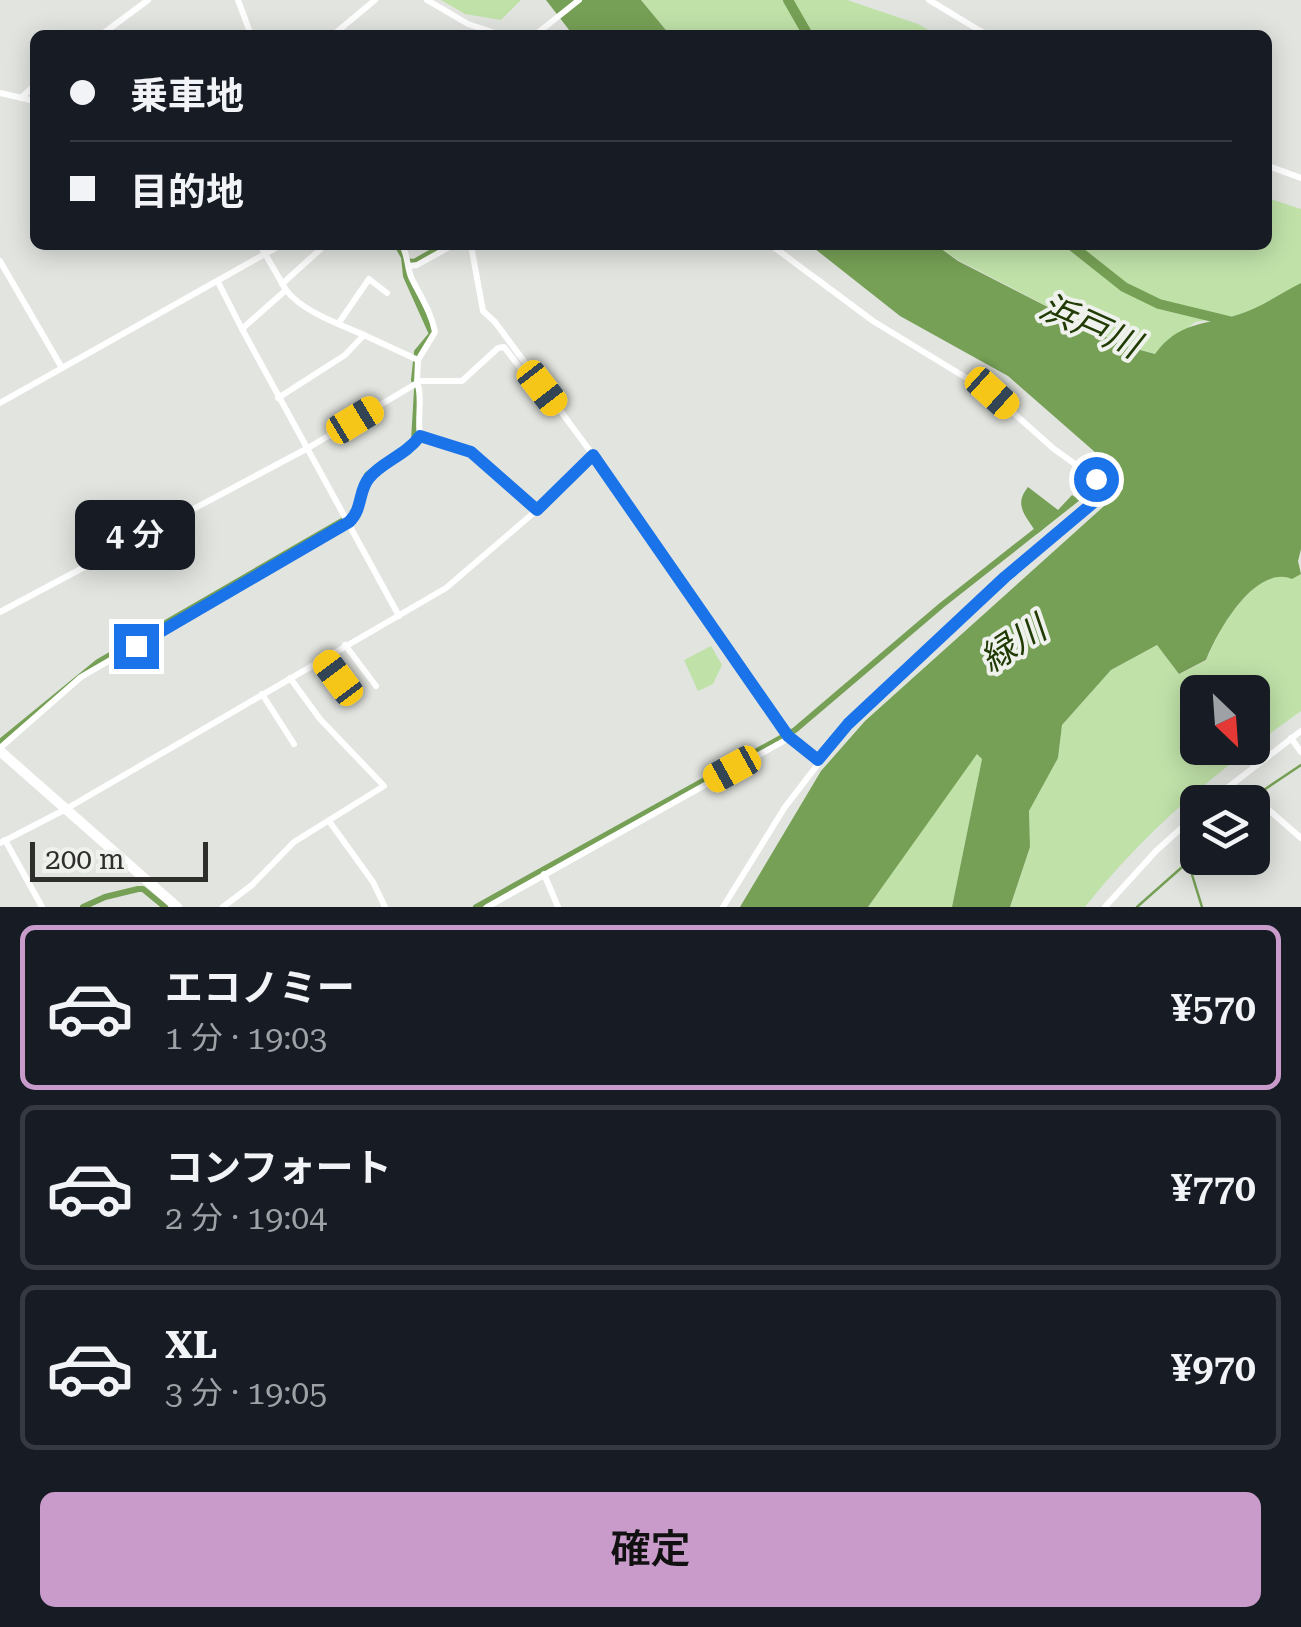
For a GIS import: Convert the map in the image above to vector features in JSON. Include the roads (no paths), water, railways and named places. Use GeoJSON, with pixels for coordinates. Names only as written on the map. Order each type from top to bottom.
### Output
{"type":"FeatureCollection","features":[{"type":"Feature","properties":{"kind":"highway"},"geometry":{"type":"LineString","coordinates":[[0,750],[177,907]]}},
{"type":"Feature","properties":{"kind":"street"},"geometry":{"type":"LineString","coordinates":[[108,30],[148,0]]}},
{"type":"Feature","properties":{"kind":"street"},"geometry":{"type":"LineString","coordinates":[[238,0],[250,30]]}},
{"type":"Feature","properties":{"kind":"street"},"geometry":{"type":"LineString","coordinates":[[339,30],[375,0]]}},
{"type":"Feature","properties":{"kind":"street"},"geometry":{"type":"LineString","coordinates":[[427,0],[485,30]]}},
{"type":"Feature","properties":{"kind":"street"},"geometry":{"type":"LineString","coordinates":[[541,30],[579,0]]}},
{"type":"Feature","properties":{"kind":"street"},"geometry":{"type":"LineString","coordinates":[[930,0],[979,30]]}},
{"type":"Feature","properties":{"kind":"street"},"geometry":{"type":"LineString","coordinates":[[22,98],[30,90]]}},
{"type":"Feature","properties":{"kind":"street"},"geometry":{"type":"LineString","coordinates":[[0,93],[30,100]]}},
{"type":"Feature","properties":{"kind":"street"},"geometry":{"type":"LineString","coordinates":[[1272,167],[1301,178]]}},
{"type":"Feature","properties":{"kind":"street"},"geometry":{"type":"LineString","coordinates":[[263,250],[292,298],[416,360]]}},
{"type":"Feature","properties":{"kind":"street"},"geometry":{"type":"LineString","coordinates":[[0,403],[274,250]]}},
{"type":"Feature","properties":{"kind":"street"},"geometry":{"type":"LineString","coordinates":[[242,328],[320,250]]}},
{"type":"Feature","properties":{"kind":"street"},"geometry":{"type":"LineString","coordinates":[[0,750],[82,677],[356,515],[367,479],[410,450],[420,436],[416,415],[421,390],[416,360],[435,332],[432,316],[408,272],[404,250]]}},
{"type":"Feature","properties":{"kind":"street"},"geometry":{"type":"LineString","coordinates":[[408,263],[416,266],[444,250]]}},
{"type":"Feature","properties":{"kind":"street"},"geometry":{"type":"LineString","coordinates":[[472,250],[483,311],[593,455],[788,735],[818,760]]}},
{"type":"Feature","properties":{"kind":"street"},"geometry":{"type":"LineString","coordinates":[[723,907],[818,760],[848,724],[1003,579],[1100,496],[1096,479],[1054,449],[992,393],[873,321],[778,250]]}},
{"type":"Feature","properties":{"kind":"street"},"geometry":{"type":"LineString","coordinates":[[0,261],[62,368]]}},
{"type":"Feature","properties":{"kind":"street"},"geometry":{"type":"LineString","coordinates":[[338,324],[369,280],[383,292]]}},
{"type":"Feature","properties":{"kind":"street"},"geometry":{"type":"LineString","coordinates":[[218,282],[399,616]]}},
{"type":"Feature","properties":{"kind":"street"},"geometry":{"type":"LineString","coordinates":[[278,398],[344,355],[364,335]]}},
{"type":"Feature","properties":{"kind":"street"},"geometry":{"type":"LineString","coordinates":[[0,612],[308,448],[418,382],[462,381],[504,347],[522,370],[526,367]]}},
{"type":"Feature","properties":{"kind":"street"},"geometry":{"type":"LineString","coordinates":[[420,436],[471,452],[537,510]]}},
{"type":"Feature","properties":{"kind":"street"},"geometry":{"type":"LineString","coordinates":[[42,907],[2,842],[66,809],[446,588],[537,510],[593,455]]}},
{"type":"Feature","properties":{"kind":"street"},"geometry":{"type":"LineString","coordinates":[[346,645],[376,686]]}},
{"type":"Feature","properties":{"kind":"street"},"geometry":{"type":"LineString","coordinates":[[323,658],[353,699],[358,696]]}},
{"type":"Feature","properties":{"kind":"street"},"geometry":{"type":"LineString","coordinates":[[224,907],[252,885],[288,846],[384,786],[320,719],[290,678]]}},
{"type":"Feature","properties":{"kind":"street"},"geometry":{"type":"LineString","coordinates":[[262,694],[294,744]]}},
{"type":"Feature","properties":{"kind":"street"},"geometry":{"type":"LineString","coordinates":[[1231,785],[1301,731]]}},
{"type":"Feature","properties":{"kind":"street"},"geometry":{"type":"LineString","coordinates":[[486,907],[788,735]]}},
{"type":"Feature","properties":{"kind":"street"},"geometry":{"type":"LineString","coordinates":[[1291,738],[1301,752]]}},
{"type":"Feature","properties":{"kind":"street"},"geometry":{"type":"LineString","coordinates":[[1270,814],[1301,838]]}},
{"type":"Feature","properties":{"kind":"street"},"geometry":{"type":"LineString","coordinates":[[329,821],[373,882],[385,907]]}},
{"type":"Feature","properties":{"kind":"street"},"geometry":{"type":"LineString","coordinates":[[1105,907],[1180,829]]}},
{"type":"Feature","properties":{"kind":"street"},"geometry":{"type":"LineString","coordinates":[[544,874],[558,907]]}},
{"type":"Feature","properties":{"kind":"water"},"geometry":{"type":"Polygon","coordinates":[[[546,0],[641,0],[666,30],[569,30],[546,0]]]}},
{"type":"Feature","properties":{"kind":"water","name":"緑川"},"geometry":{"type":"Polygon","coordinates":[[[816,250],[943,250],[1122,345],[1155,354],[1182,330],[1245,312],[1301,283],[1301,574],[1292,579],[1264,581],[1251,591],[1228,618],[1206,660],[1179,674],[1157,645],[1111,670],[1062,725],[1058,758],[1029,811],[1030,847],[1010,907],[952,907],[982,759],[977,754],[868,907],[740,907],[821,771],[865,721],[1123,489],[1123,482],[1096,453],[1008,376],[900,316],[816,250]]]}},
{"type":"Feature","properties":{"kind":"water"},"geometry":{"type":"Polygon","coordinates":[[[1086,482],[1089,485],[1080,500],[1037,534],[1021,505],[1028,487],[1058,510],[1086,482]]]}},
{"type":"Feature","properties":{"kind":"waterway"},"geometry":{"type":"LineString","coordinates":[[788,0],[805,30]]}},
{"type":"Feature","properties":{"kind":"waterway"},"geometry":{"type":"LineString","coordinates":[[400,250],[406,276],[432,334],[417,352],[414,380]]}},
{"type":"Feature","properties":{"kind":"waterway"},"geometry":{"type":"LineString","coordinates":[[406,261],[414,262],[435,250]]}},
{"type":"Feature","properties":{"kind":"waterway"},"geometry":{"type":"LineString","coordinates":[[1077,250],[1124,287],[1159,304],[1229,321]]}},
{"type":"Feature","properties":{"kind":"waterway"},"geometry":{"type":"LineString","coordinates":[[414,441],[417,390]]}},
{"type":"Feature","properties":{"kind":"waterway"},"geometry":{"type":"LineString","coordinates":[[362,486],[367,475],[379,466]]}},
{"type":"Feature","properties":{"kind":"waterway"},"geometry":{"type":"LineString","coordinates":[[0,742],[98,662],[347,518]]}},
{"type":"Feature","properties":{"kind":"waterway"},"geometry":{"type":"LineString","coordinates":[[476,907],[795,730],[1041,527]]}},
{"type":"Feature","properties":{"kind":"waterway"},"geometry":{"type":"LineString","coordinates":[[1270,786],[1301,765]]}},
{"type":"Feature","properties":{"kind":"waterway"},"geometry":{"type":"LineString","coordinates":[[1137,907],[1180,869]]}},
{"type":"Feature","properties":{"kind":"waterway"},"geometry":{"type":"LineString","coordinates":[[1192,875],[1202,907]]}},
{"type":"Feature","properties":{"kind":"waterway"},"geometry":{"type":"LineString","coordinates":[[83,907],[138,889],[165,907]]}},
{"type":"Feature","properties":{"kind":"water label","name":"浜戸川"},"geometry":{"type":"Point","coordinates":[1090,326]}}]}
